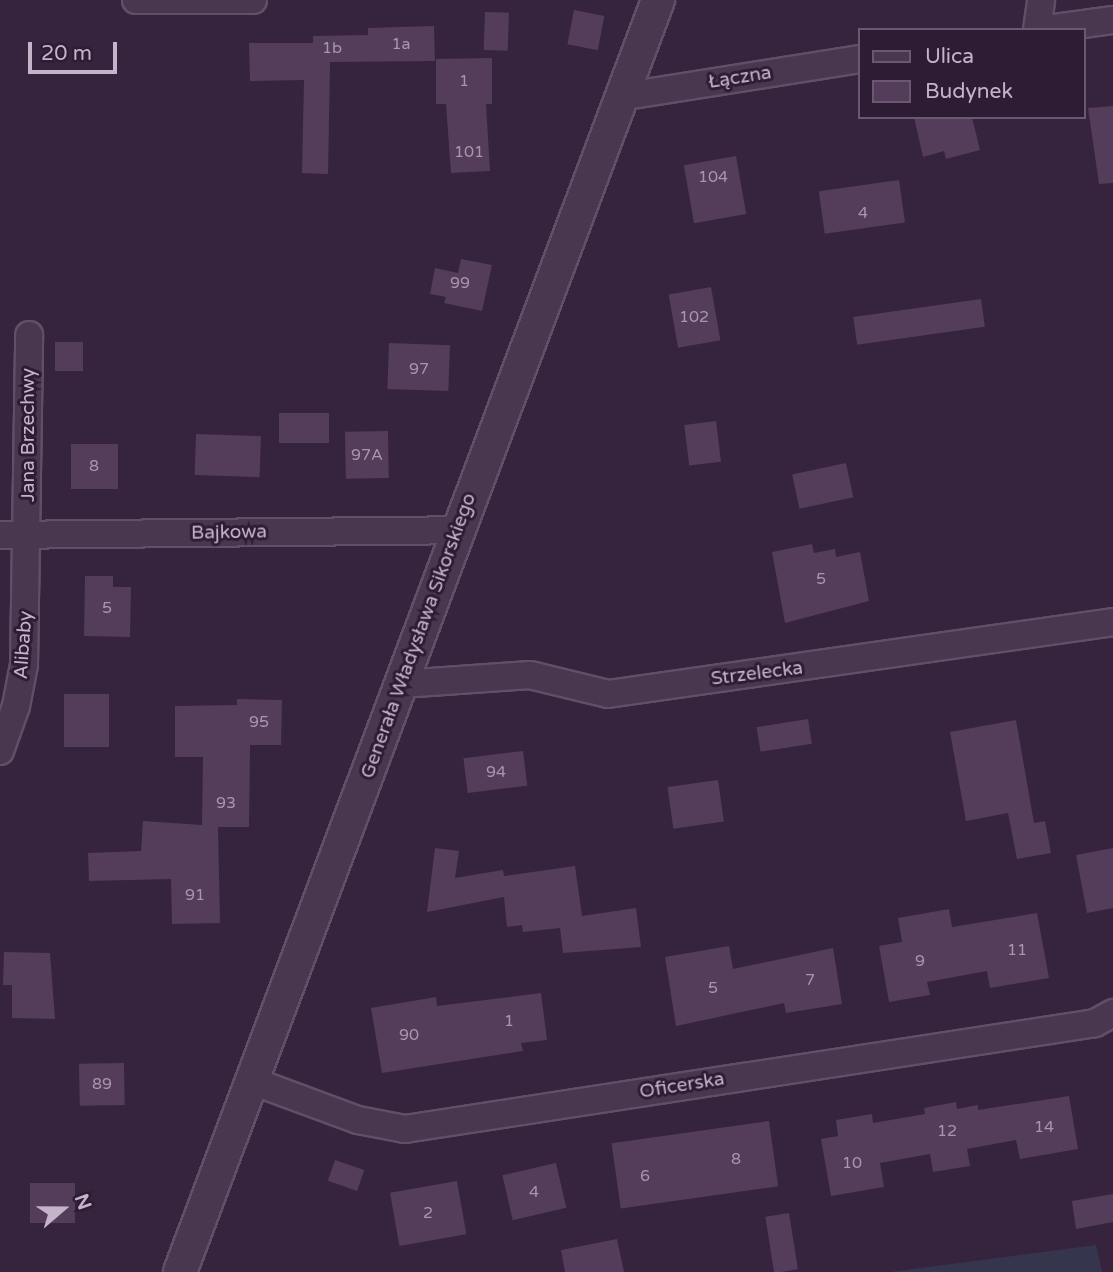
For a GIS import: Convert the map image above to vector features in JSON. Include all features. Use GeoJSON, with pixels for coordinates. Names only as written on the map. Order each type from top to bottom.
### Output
{"type":"FeatureCollection","features":[{"type":"Feature","properties":{"kind":"street"},"geometry":{"type":"LineString","coordinates":[[136,0],[253,0]]}},
{"type":"Feature","properties":{"kind":"street","name":"Generała Władysława Sikorskiego"},"geometry":{"type":"LineString","coordinates":[[180,1272],[255,1082],[458,530],[658,0]]}},
{"type":"Feature","properties":{"kind":"street"},"geometry":{"type":"LineString","coordinates":[[1039,28],[1041,0]]}},
{"type":"Feature","properties":{"kind":"street"},"geometry":{"type":"LineString","coordinates":[[1054,28],[1113,20]]}},
{"type":"Feature","properties":{"kind":"street","name":"Łączna"},"geometry":{"type":"LineString","coordinates":[[620,97],[858,59]]}},
{"type":"Feature","properties":{"kind":"street","name":"Jana Brzechwy"},"geometry":{"type":"LineString","coordinates":[[29,335],[29,535]]}},
{"type":"Feature","properties":{"kind":"street","name":"Bajkowa"},"geometry":{"type":"LineString","coordinates":[[0,535],[458,530]]}},
{"type":"Feature","properties":{"kind":"street","name":"Alibaby"},"geometry":{"type":"LineString","coordinates":[[0,751],[22,685],[29,535]]}},
{"type":"Feature","properties":{"kind":"street","name":"Strzelecka"},"geometry":{"type":"LineString","coordinates":[[402,684],[530,675],[608,695],[1113,622]]}},
{"type":"Feature","properties":{"kind":"street","name":"Oficerska"},"geometry":{"type":"LineString","coordinates":[[255,1082],[358,1120],[405,1129],[1094,1023],[1113,1013]]}},
{"type":"Feature","properties":{"kind":"shaded area"},"geometry":{"type":"Polygon","coordinates":[[[1096,1245],[1102,1272],[890,1272],[1096,1245]]]}},
{"type":"Feature","properties":{"kind":"building"},"geometry":{"type":"Polygon","coordinates":[[[574,10],[604,16],[598,50],[567,44],[574,10]]]}},
{"type":"Feature","properties":{"kind":"building"},"geometry":{"type":"Polygon","coordinates":[[[485,12],[509,13],[508,51],[484,50],[485,12]]]}},
{"type":"Feature","properties":{"kind":"building"},"geometry":{"type":"Polygon","coordinates":[[[434,26],[435,61],[330,62],[328,174],[302,173],[304,80],[250,81],[249,43],[313,43],[313,36],[368,35],[368,28],[434,26]]]}},
{"type":"Feature","properties":{"kind":"building"},"geometry":{"type":"Polygon","coordinates":[[[492,58],[492,104],[486,104],[490,171],[451,173],[446,104],[436,104],[436,59],[492,58]]]}},
{"type":"Feature","properties":{"kind":"building"},"geometry":{"type":"Polygon","coordinates":[[[1113,106],[1113,183],[1099,184],[1088,108],[1113,106]]]}},
{"type":"Feature","properties":{"kind":"building"},"geometry":{"type":"Polygon","coordinates":[[[914,119],[972,119],[980,150],[946,159],[944,151],[923,157],[914,119]]]}},
{"type":"Feature","properties":{"kind":"building"},"geometry":{"type":"Polygon","coordinates":[[[736,156],[746,214],[694,223],[684,165],[736,156]]]}},
{"type":"Feature","properties":{"kind":"building"},"geometry":{"type":"Polygon","coordinates":[[[899,180],[905,223],[825,234],[819,191],[899,180]]]}},
{"type":"Feature","properties":{"kind":"building"},"geometry":{"type":"Polygon","coordinates":[[[461,259],[492,265],[482,311],[444,303],[446,297],[430,294],[435,268],[458,273],[461,259]]]}},
{"type":"Feature","properties":{"kind":"building"},"geometry":{"type":"Polygon","coordinates":[[[711,287],[720,340],[678,348],[669,294],[711,287]]]}},
{"type":"Feature","properties":{"kind":"building"},"geometry":{"type":"Polygon","coordinates":[[[981,299],[985,327],[857,345],[853,317],[981,299]]]}},
{"type":"Feature","properties":{"kind":"building"},"geometry":{"type":"Polygon","coordinates":[[[55,342],[83,342],[83,371],[55,371],[55,342]]]}},
{"type":"Feature","properties":{"kind":"building"},"geometry":{"type":"Polygon","coordinates":[[[389,343],[450,345],[448,391],[387,389],[389,343]]]}},
{"type":"Feature","properties":{"kind":"building"},"geometry":{"type":"Polygon","coordinates":[[[279,413],[329,413],[329,443],[279,443],[279,413]]]}},
{"type":"Feature","properties":{"kind":"building"},"geometry":{"type":"Polygon","coordinates":[[[716,421],[721,462],[689,466],[684,425],[716,421]]]}},
{"type":"Feature","properties":{"kind":"building"},"geometry":{"type":"Polygon","coordinates":[[[388,431],[389,478],[346,479],[345,432],[388,431]]]}},
{"type":"Feature","properties":{"kind":"building"},"geometry":{"type":"Polygon","coordinates":[[[196,434],[261,436],[260,477],[195,475],[196,434]]]}},
{"type":"Feature","properties":{"kind":"building"},"geometry":{"type":"Polygon","coordinates":[[[71,444],[118,444],[118,489],[71,489],[71,444]]]}},
{"type":"Feature","properties":{"kind":"building"},"geometry":{"type":"Polygon","coordinates":[[[846,463],[853,497],[799,509],[792,474],[846,463]]]}},
{"type":"Feature","properties":{"kind":"building"},"geometry":{"type":"Polygon","coordinates":[[[812,544],[814,553],[835,549],[836,557],[860,552],[869,601],[785,623],[772,552],[812,544]]]}},
{"type":"Feature","properties":{"kind":"building"},"geometry":{"type":"Polygon","coordinates":[[[85,576],[113,576],[113,587],[131,587],[130,637],[84,636],[85,576]]]}},
{"type":"Feature","properties":{"kind":"building"},"geometry":{"type":"Polygon","coordinates":[[[64,694],[109,694],[109,747],[64,747],[64,694]]]}},
{"type":"Feature","properties":{"kind":"building"},"geometry":{"type":"Polygon","coordinates":[[[237,699],[282,700],[281,745],[250,745],[249,827],[218,827],[220,923],[172,924],[171,879],[89,881],[88,853],[141,851],[143,821],[202,825],[203,757],[175,757],[175,706],[237,705],[237,699]]]}},
{"type":"Feature","properties":{"kind":"building"},"geometry":{"type":"Polygon","coordinates":[[[808,719],[812,744],[761,752],[757,727],[808,719]]]}},
{"type":"Feature","properties":{"kind":"building"},"geometry":{"type":"Polygon","coordinates":[[[1016,720],[1034,823],[1045,821],[1051,853],[1017,859],[1008,813],[966,821],[950,732],[1016,720]]]}},
{"type":"Feature","properties":{"kind":"building"},"geometry":{"type":"Polygon","coordinates":[[[523,751],[527,786],[468,793],[463,758],[523,751]]]}},
{"type":"Feature","properties":{"kind":"building"},"geometry":{"type":"Polygon","coordinates":[[[718,780],[724,822],[673,829],[667,787],[718,780]]]}},
{"type":"Feature","properties":{"kind":"building"},"geometry":{"type":"Polygon","coordinates":[[[435,848],[459,851],[455,878],[503,870],[504,876],[575,866],[582,916],[636,908],[641,947],[563,953],[560,928],[523,932],[522,925],[507,927],[504,897],[427,912],[435,848]]]}},
{"type":"Feature","properties":{"kind":"building"},"geometry":{"type":"Polygon","coordinates":[[[1113,848],[1113,908],[1087,913],[1076,855],[1113,848]]]}},
{"type":"Feature","properties":{"kind":"building"},"geometry":{"type":"Polygon","coordinates":[[[949,909],[952,927],[1037,913],[1049,978],[990,988],[987,971],[927,982],[930,995],[889,1002],[879,946],[902,942],[898,918],[949,909]]]}},
{"type":"Feature","properties":{"kind":"building"},"geometry":{"type":"Polygon","coordinates":[[[729,946],[733,969],[833,948],[842,1004],[786,1013],[784,1003],[676,1026],[665,957],[729,946]]]}},
{"type":"Feature","properties":{"kind":"building"},"geometry":{"type":"Polygon","coordinates":[[[4,952],[50,953],[55,1019],[12,1018],[12,985],[3,985],[4,952]]]}},
{"type":"Feature","properties":{"kind":"building"},"geometry":{"type":"Polygon","coordinates":[[[541,993],[547,1040],[521,1043],[523,1051],[382,1073],[371,1008],[436,997],[437,1006],[541,993]]]}},
{"type":"Feature","properties":{"kind":"building"},"geometry":{"type":"Polygon","coordinates":[[[124,1063],[125,1105],[80,1106],[79,1064],[124,1063]]]}},
{"type":"Feature","properties":{"kind":"building"},"geometry":{"type":"Polygon","coordinates":[[[1069,1096],[1078,1149],[1020,1159],[1016,1140],[967,1149],[970,1166],[933,1172],[930,1154],[880,1163],[884,1187],[831,1196],[821,1139],[838,1136],[836,1120],[872,1114],[873,1123],[925,1114],[924,1108],[956,1102],[957,1109],[978,1105],[978,1110],[1069,1096]]]}},
{"type":"Feature","properties":{"kind":"building"},"geometry":{"type":"Polygon","coordinates":[[[769,1121],[778,1186],[621,1208],[612,1143],[769,1121]]]}},
{"type":"Feature","properties":{"kind":"building"},"geometry":{"type":"Polygon","coordinates":[[[335,1160],[364,1170],[357,1191],[328,1181],[335,1160]]]}},
{"type":"Feature","properties":{"kind":"building"},"geometry":{"type":"Polygon","coordinates":[[[556,1163],[566,1208],[513,1220],[502,1175],[556,1163]]]}},
{"type":"Feature","properties":{"kind":"building"},"geometry":{"type":"Polygon","coordinates":[[[457,1181],[466,1234],[399,1246],[390,1193],[457,1181]]]}},
{"type":"Feature","properties":{"kind":"building"},"geometry":{"type":"Polygon","coordinates":[[[30,1183],[75,1183],[75,1223],[30,1223],[30,1183]]]}},
{"type":"Feature","properties":{"kind":"building"},"geometry":{"type":"Polygon","coordinates":[[[1113,1194],[1113,1222],[1076,1229],[1072,1201],[1113,1194]]]}},
{"type":"Feature","properties":{"kind":"building"},"geometry":{"type":"Polygon","coordinates":[[[789,1213],[798,1269],[774,1272],[765,1217],[789,1213]]]}},
{"type":"Feature","properties":{"kind":"building"},"geometry":{"type":"Polygon","coordinates":[[[617,1239],[624,1272],[565,1272],[561,1250],[617,1239]]]}}]}
